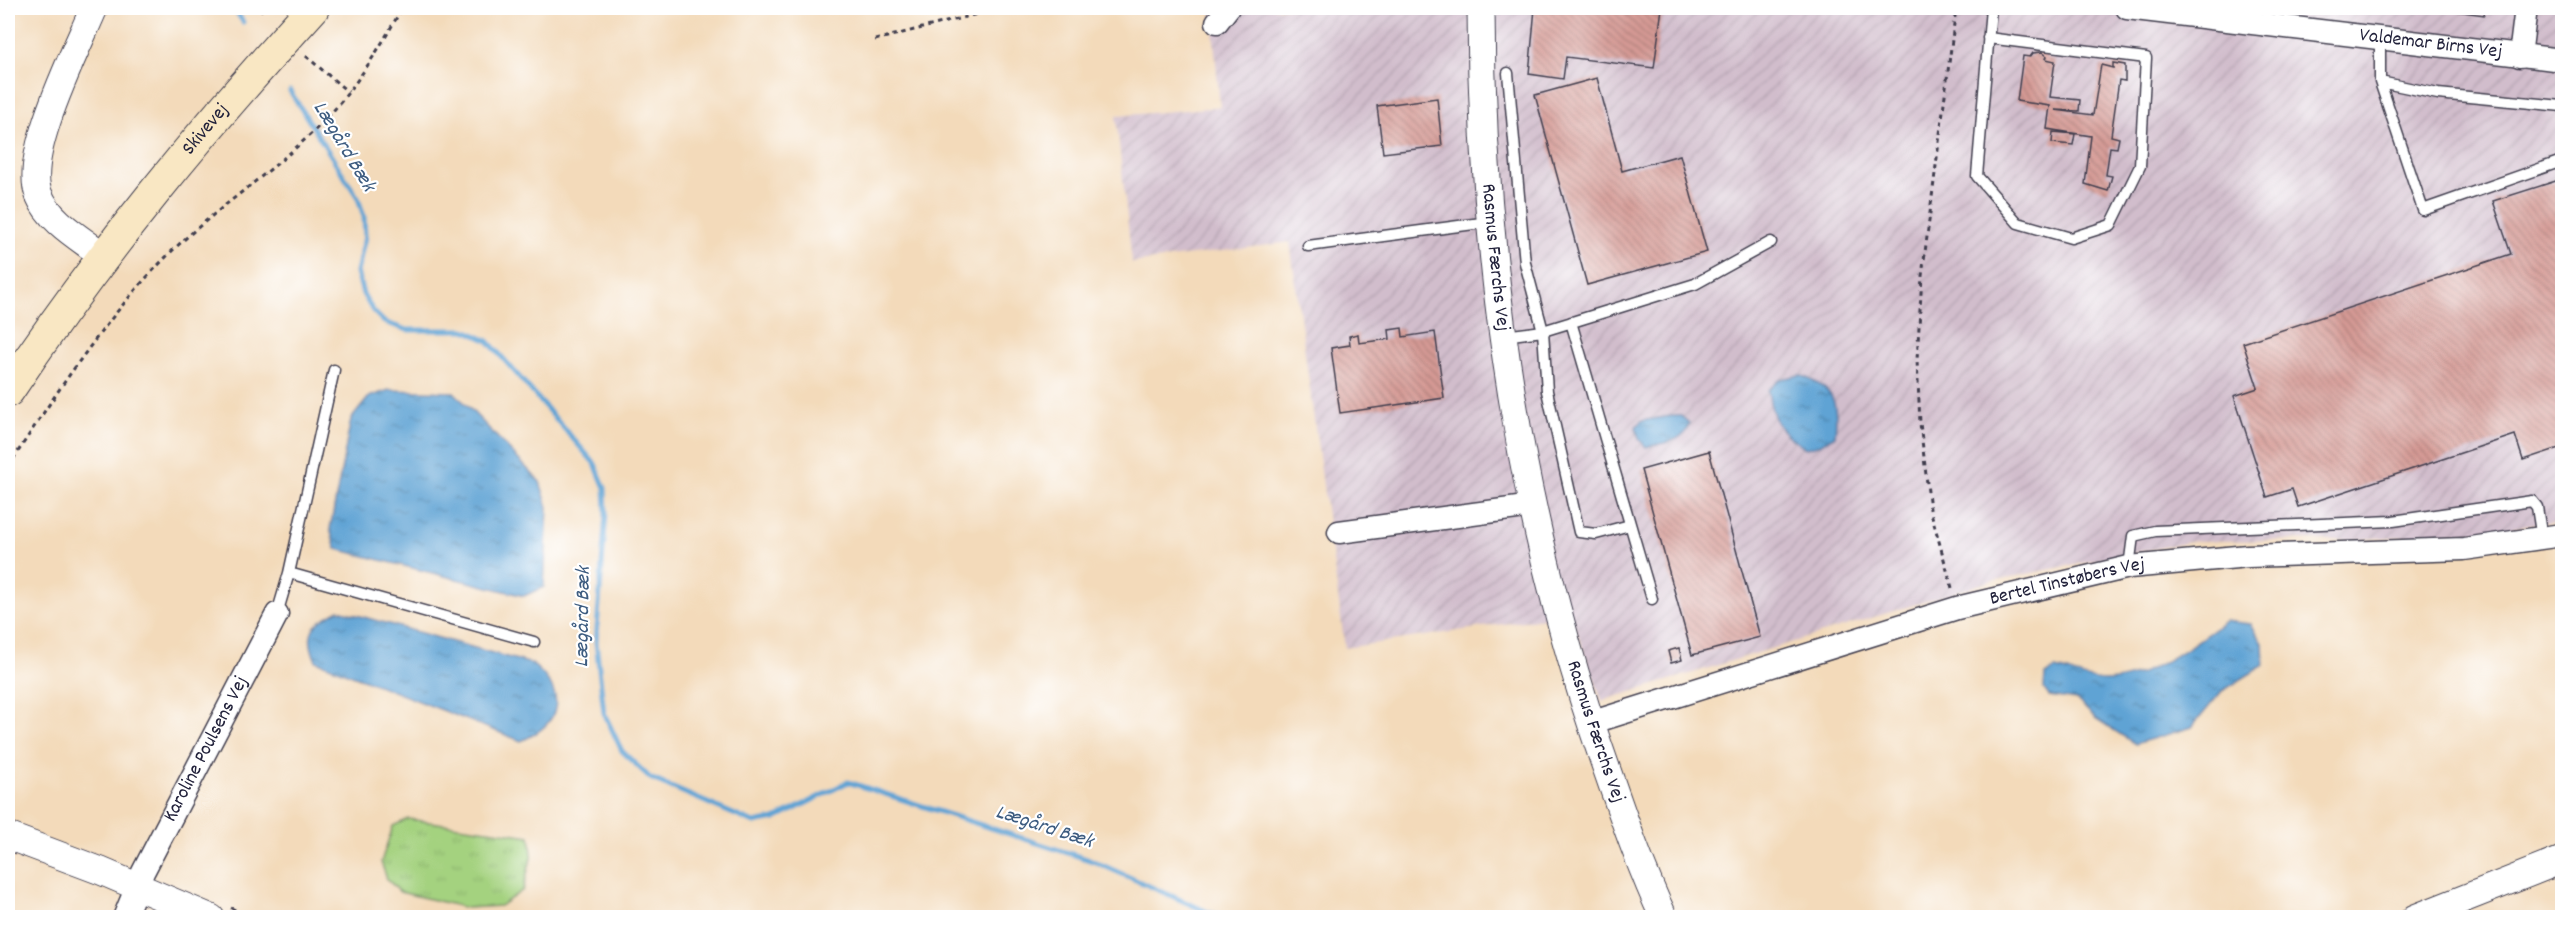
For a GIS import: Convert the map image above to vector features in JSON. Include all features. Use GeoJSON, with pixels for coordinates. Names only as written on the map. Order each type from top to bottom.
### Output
{"type":"FeatureCollection","features":[{"type":"Feature","properties":{"kind":"main road","name":"Skivevej"},"geometry":{"type":"LineString","coordinates":[[8,391],[102,255],[236,92],[314,8]]}},
{"type":"Feature","properties":{"kind":"street"},"geometry":{"type":"LineString","coordinates":[[94,8],[39,144],[34,174],[39,195],[54,218],[102,255]]}},
{"type":"Feature","properties":{"kind":"street","name":"Rasmus Færchs Vej"},"geometry":{"type":"LineString","coordinates":[[1481,8],[1483,133],[1490,222],[1508,372],[1533,506],[1551,588],[1590,723],[1664,918]]}},
{"type":"Feature","properties":{"kind":"street","name":"Valdemar Birns Vej"},"geometry":{"type":"LineString","coordinates":[[2127,8],[2562,60]]}},
{"type":"Feature","properties":{"kind":"street","name":"Valdemar Birns Vej"},"geometry":{"type":"LineString","coordinates":[[2520,56],[2526,8]]}},
{"type":"Feature","properties":{"kind":"street"},"geometry":{"type":"LineString","coordinates":[[1339,532],[1533,506]]}},
{"type":"Feature","properties":{"kind":"street","name":"Bertel Tinstøbers Vej"},"geometry":{"type":"LineString","coordinates":[[1590,723],[1957,608],[2129,567],[2248,556],[2464,549],[2552,537]]}},
{"type":"Feature","properties":{"kind":"street","name":"Karoline Poulsens Vej"},"geometry":{"type":"LineString","coordinates":[[124,918],[136,886],[277,614]]}},
{"type":"Feature","properties":{"kind":"street"},"geometry":{"type":"LineString","coordinates":[[8,836],[211,918]]}},
{"type":"Feature","properties":{"kind":"street"},"geometry":{"type":"LineString","coordinates":[[2415,918],[2562,860]]}},
{"type":"Feature","properties":{"kind":"lane"},"geometry":{"type":"LineString","coordinates":[[1988,38],[2146,58],[2140,166],[2111,225],[2071,238],[2018,223],[1977,176],[1990,8]]}},
{"type":"Feature","properties":{"kind":"lane"},"geometry":{"type":"LineString","coordinates":[[2380,37],[2380,82],[2422,210],[2562,161]]}},
{"type":"Feature","properties":{"kind":"lane"},"geometry":{"type":"LineString","coordinates":[[1508,73],[1525,263],[1543,331],[1547,391],[1579,532],[1596,534],[1630,525]]}},
{"type":"Feature","properties":{"kind":"lane"},"geometry":{"type":"LineString","coordinates":[[2380,82],[2438,93],[2562,106]]}},
{"type":"Feature","properties":{"kind":"lane"},"geometry":{"type":"LineString","coordinates":[[1308,246],[1490,222]]}},
{"type":"Feature","properties":{"kind":"lane"},"geometry":{"type":"LineString","coordinates":[[1504,336],[1543,331],[1695,284],[1771,242]]}},
{"type":"Feature","properties":{"kind":"lane"},"geometry":{"type":"LineString","coordinates":[[1571,322],[1652,599]]}},
{"type":"Feature","properties":{"kind":"lane"},"geometry":{"type":"LineString","coordinates":[[277,614],[290,573],[334,370]]}},
{"type":"Feature","properties":{"kind":"lane"},"geometry":{"type":"LineString","coordinates":[[2129,567],[2133,536],[2155,531],[2393,521],[2532,501],[2552,537]]}},
{"type":"Feature","properties":{"kind":"lane"},"geometry":{"type":"LineString","coordinates":[[290,573],[534,642]]}},
{"type":"Feature","properties":{"kind":"path"},"geometry":{"type":"LineString","coordinates":[[259,8],[265,13]]}},
{"type":"Feature","properties":{"kind":"path"},"geometry":{"type":"LineString","coordinates":[[8,466],[65,379],[123,302],[206,220],[247,190],[323,121],[348,92],[402,8]]}},
{"type":"Feature","properties":{"kind":"path"},"geometry":{"type":"LineString","coordinates":[[875,40],[1001,8]]}},
{"type":"Feature","properties":{"kind":"path"},"geometry":{"type":"LineString","coordinates":[[1956,8],[1922,276],[1917,360],[1920,423],[1930,509],[1957,608]]}},
{"type":"Feature","properties":{"kind":"path"},"geometry":{"type":"LineString","coordinates":[[306,56],[348,92]]}},
{"type":"Feature","properties":{"kind":"shaded area"},"geometry":{"type":"Polygon","coordinates":[[[1211,8],[2562,8],[2562,521],[2483,532],[2347,540],[2195,541],[1991,581],[1602,701],[1570,614],[1345,648],[1290,242],[1132,263],[1116,116],[1220,107],[1211,8]]]}},
{"type":"Feature","properties":{"kind":"green space"},"geometry":{"type":"Polygon","coordinates":[[[408,819],[530,836],[532,854],[523,890],[500,906],[467,908],[400,892],[387,879],[381,862],[393,826],[408,819]]]}},
{"type":"Feature","properties":{"kind":"water"},"geometry":{"type":"Polygon","coordinates":[[[1800,375],[1812,380],[1827,391],[1832,397],[1836,413],[1835,436],[1821,444],[1806,448],[1789,437],[1778,425],[1768,390],[1781,379],[1800,375]]]}},
{"type":"Feature","properties":{"kind":"water"},"geometry":{"type":"Polygon","coordinates":[[[389,390],[454,392],[540,482],[548,507],[544,587],[524,596],[336,549],[330,529],[351,419],[369,397],[389,390]]]}},
{"type":"Feature","properties":{"kind":"water"},"geometry":{"type":"Polygon","coordinates":[[[1681,416],[1689,423],[1683,434],[1672,441],[1646,447],[1639,439],[1636,427],[1641,421],[1681,416]]]}},
{"type":"Feature","properties":{"kind":"water"},"geometry":{"type":"Polygon","coordinates":[[[339,610],[532,664],[551,686],[555,696],[552,716],[535,734],[521,741],[316,661],[310,642],[313,630],[317,624],[339,610]]]}},
{"type":"Feature","properties":{"kind":"water"},"geometry":{"type":"Polygon","coordinates":[[[2225,621],[2251,624],[2263,643],[2264,665],[2222,691],[2192,727],[2135,744],[2095,718],[2077,700],[2049,696],[2044,689],[2045,675],[2055,669],[2099,681],[2137,675],[2169,660],[2225,621]]]}},
{"type":"Feature","properties":{"kind":"building"},"geometry":{"type":"Polygon","coordinates":[[[1535,8],[1662,8],[1654,68],[1566,57],[1563,79],[1529,74],[1535,8]]]}},
{"type":"Feature","properties":{"kind":"building"},"geometry":{"type":"Polygon","coordinates":[[[2434,8],[2485,8],[2484,15],[2434,8]]]}},
{"type":"Feature","properties":{"kind":"building"},"geometry":{"type":"Polygon","coordinates":[[[2042,52],[2047,56],[2046,59],[2055,61],[2050,97],[2080,100],[2079,111],[2055,110],[2093,115],[2101,65],[2113,68],[2113,63],[2125,65],[2125,81],[2119,80],[2111,136],[2119,138],[2117,148],[2110,147],[2106,175],[2112,176],[2108,191],[2085,184],[2091,136],[2047,129],[2050,106],[2017,101],[2023,56],[2030,57],[2033,53],[2042,52]]]}},
{"type":"Feature","properties":{"kind":"building"},"geometry":{"type":"Polygon","coordinates":[[[1597,78],[1622,171],[1680,155],[1707,252],[1587,285],[1535,95],[1597,78]]]}},
{"type":"Feature","properties":{"kind":"building"},"geometry":{"type":"Polygon","coordinates":[[[1437,98],[1442,146],[1383,153],[1377,106],[1437,98]]]}},
{"type":"Feature","properties":{"kind":"building"},"geometry":{"type":"Polygon","coordinates":[[[2053,132],[2075,134],[2073,145],[2052,143],[2053,132]]]}},
{"type":"Feature","properties":{"kind":"building"},"geometry":{"type":"Polygon","coordinates":[[[2559,180],[2562,191],[2562,447],[2523,460],[2515,435],[2298,507],[2292,489],[2267,497],[2234,396],[2258,388],[2243,343],[2511,254],[2493,201],[2559,180]]]}},
{"type":"Feature","properties":{"kind":"building"},"geometry":{"type":"Polygon","coordinates":[[[1402,328],[1403,337],[1435,332],[1444,398],[1340,413],[1331,348],[1350,345],[1349,336],[1358,334],[1359,343],[1390,339],[1389,330],[1402,328]]]}},
{"type":"Feature","properties":{"kind":"building"},"geometry":{"type":"Polygon","coordinates":[[[1709,451],[1760,637],[1692,655],[1641,470],[1709,451]]]}},
{"type":"Feature","properties":{"kind":"building"},"geometry":{"type":"Polygon","coordinates":[[[1679,648],[1682,660],[1671,663],[1668,651],[1679,648]]]}},
{"type":"Feature","properties":{"kind":"waterway","name":"Lægård Bæk"},"geometry":{"type":"LineString","coordinates":[[234,8],[243,22]]}},
{"type":"Feature","properties":{"kind":"waterway","name":"Lægård Bæk"},"geometry":{"type":"LineString","coordinates":[[290,91],[358,198],[364,217],[365,237],[357,272],[363,294],[373,311],[384,322],[407,330],[465,330],[488,341],[595,464],[605,488],[606,513],[596,642],[604,713],[622,751],[650,778],[754,823],[775,819],[848,782],[1093,861],[1226,918]]}}]}
